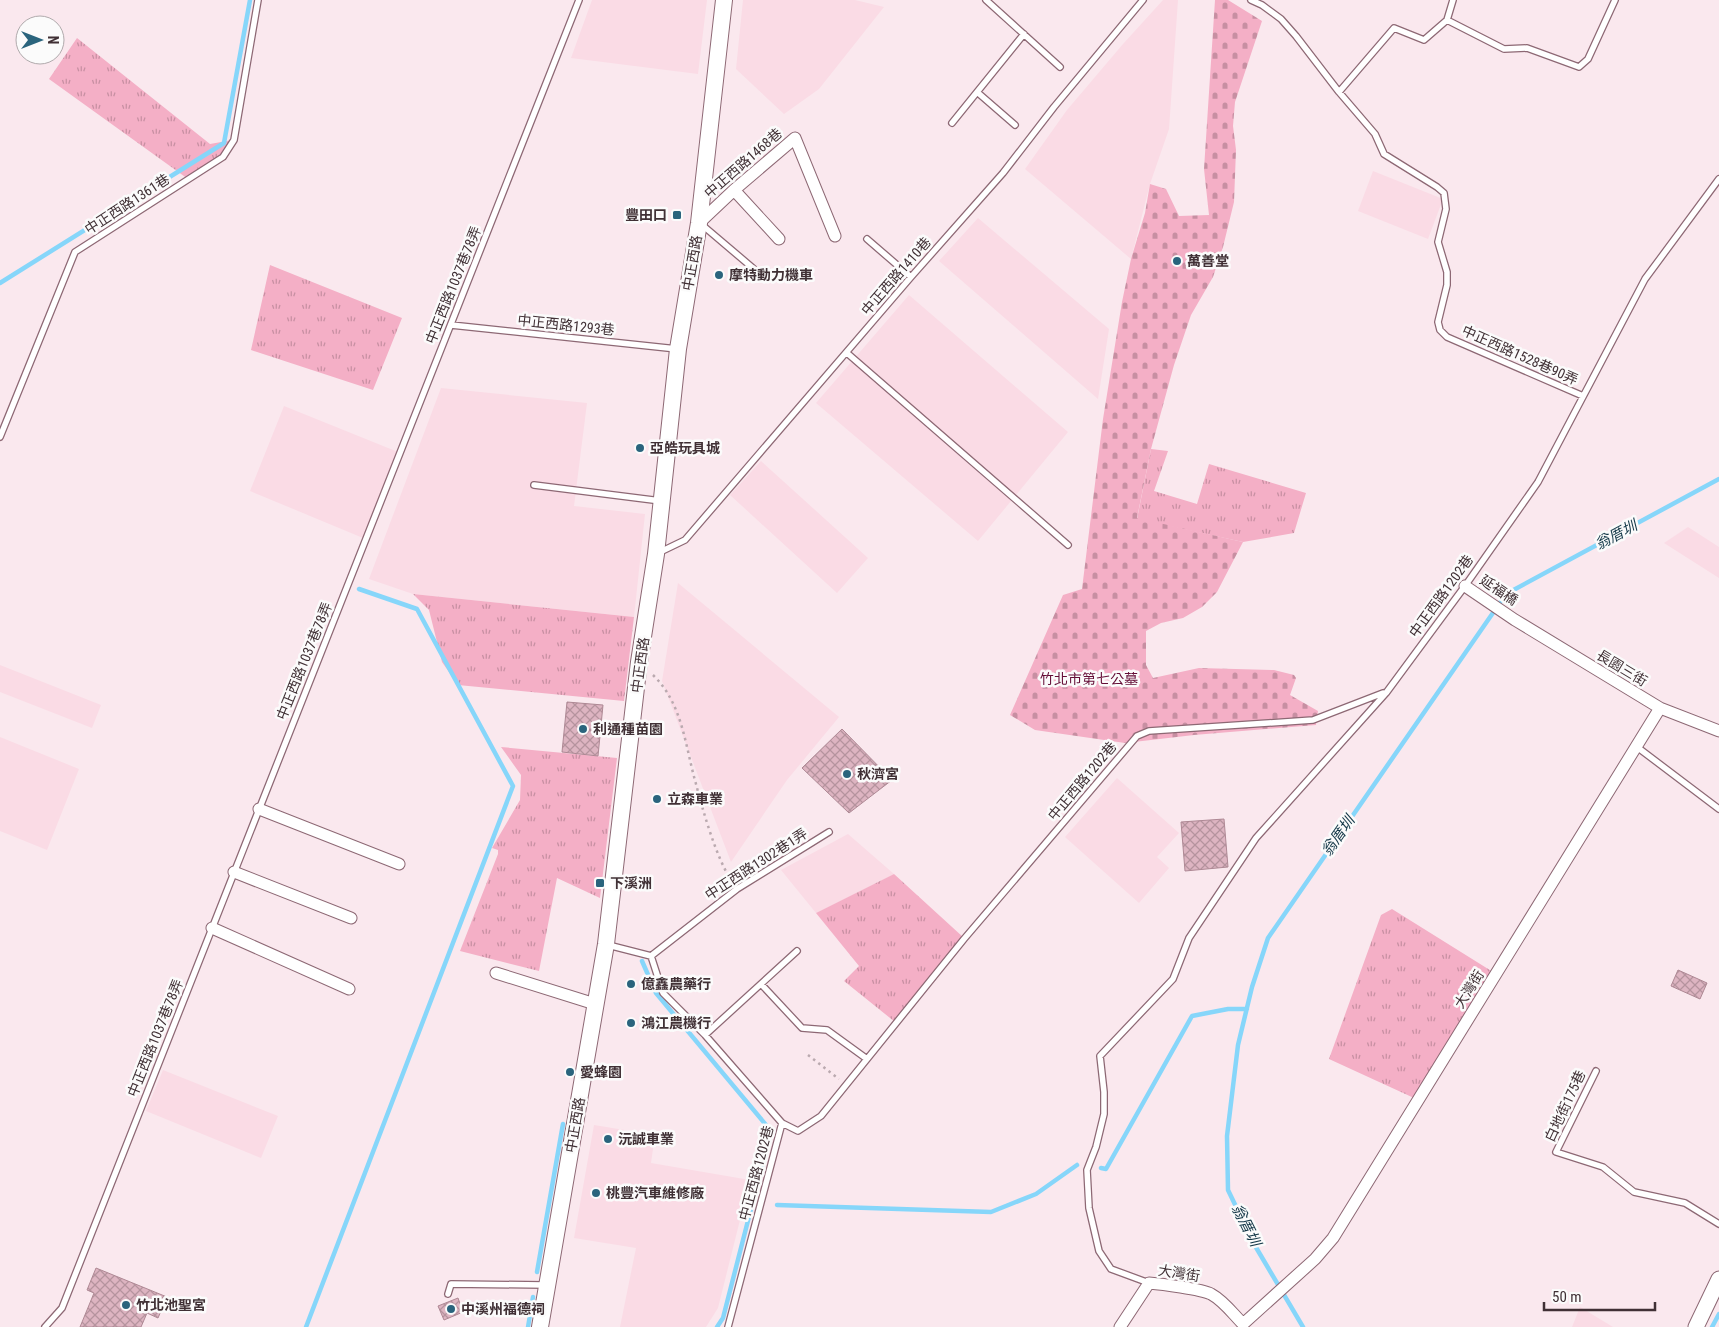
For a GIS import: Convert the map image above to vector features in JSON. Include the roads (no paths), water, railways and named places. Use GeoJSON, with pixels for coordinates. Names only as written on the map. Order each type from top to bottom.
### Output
{"type":"FeatureCollection","features":[{"type":"Feature","properties":{"kind":"main road","name":"中正西路"},"geometry":{"type":"LineString","coordinates":[[540,1327],[606,944],[639,662],[656,554],[660,501],[678,349],[699,223],[724,0]]}},
{"type":"Feature","properties":{"kind":"street","name":"中正西路1468巷"},"geometry":{"type":"LineString","coordinates":[[699,223],[734,190],[795,138],[835,236]]}},
{"type":"Feature","properties":{"kind":"street"},"geometry":{"type":"LineString","coordinates":[[734,190],[779,239]]}},
{"type":"Feature","properties":{"kind":"street","name":"延福橋"},"geometry":{"type":"LineString","coordinates":[[1465,586],[1515,620]]}},
{"type":"Feature","properties":{"kind":"street","name":"長園三街"},"geometry":{"type":"LineString","coordinates":[[1515,620],[1660,708],[1719,731]]}},
{"type":"Feature","properties":{"kind":"street","name":"大灣街"},"geometry":{"type":"LineString","coordinates":[[1120,1327],[1149,1284],[1160,1284],[1210,1293],[1222,1302],[1242,1325],[1315,1260],[1333,1238],[1660,708]]}},
{"type":"Feature","properties":{"kind":"street"},"geometry":{"type":"LineString","coordinates":[[260,809],[399,864]]}},
{"type":"Feature","properties":{"kind":"street"},"geometry":{"type":"LineString","coordinates":[[234,872],[350,918]]}},
{"type":"Feature","properties":{"kind":"street"},"geometry":{"type":"LineString","coordinates":[[212,928],[349,989]]}},
{"type":"Feature","properties":{"kind":"street"},"geometry":{"type":"LineString","coordinates":[[496,973],[596,1004]]}},
{"type":"Feature","properties":{"kind":"street"},"geometry":{"type":"LineString","coordinates":[[1696,1327],[1719,1278]]}},
{"type":"Feature","properties":{"kind":"lane","name":"中正西路1361巷"},"geometry":{"type":"LineString","coordinates":[[0,437],[75,252],[223,157],[234,140],[258,0]]}},
{"type":"Feature","properties":{"kind":"lane","name":"中正西路1037巷78弄"},"geometry":{"type":"LineString","coordinates":[[45,1327],[62,1308],[579,0]]}},
{"type":"Feature","properties":{"kind":"lane"},"geometry":{"type":"LineString","coordinates":[[986,0],[1060,67]]}},
{"type":"Feature","properties":{"kind":"lane","name":"中正西路1410巷"},"geometry":{"type":"LineString","coordinates":[[656,554],[685,540],[911,277],[1004,173],[1054,107],[1143,0]]}},
{"type":"Feature","properties":{"kind":"lane"},"geometry":{"type":"LineString","coordinates":[[1250,0],[1262,5],[1281,19],[1339,92],[1394,28],[1424,40],[1447,20],[1452,0]]}},
{"type":"Feature","properties":{"kind":"lane"},"geometry":{"type":"LineString","coordinates":[[1447,20],[1504,49],[1527,48],[1579,67],[1588,59],[1615,0]]}},
{"type":"Feature","properties":{"kind":"lane"},"geometry":{"type":"LineString","coordinates":[[952,123],[1024,34]]}},
{"type":"Feature","properties":{"kind":"lane"},"geometry":{"type":"LineString","coordinates":[[977,92],[1015,125]]}},
{"type":"Feature","properties":{"kind":"lane","name":"中正西路1528巷90弄"},"geometry":{"type":"LineString","coordinates":[[1339,92],[1375,134],[1384,154],[1444,193],[1446,209],[1438,242],[1447,272],[1447,285],[1438,322],[1440,330],[1447,337],[1583,396]]}},
{"type":"Feature","properties":{"kind":"lane","name":"中正西路1202巷"},"geometry":{"type":"LineString","coordinates":[[728,1327],[782,1123],[798,1131],[821,1116],[964,939],[1137,736],[1149,731],[1313,720],[1386,693],[1465,586],[1538,482],[1645,279],[1719,179]]}},
{"type":"Feature","properties":{"kind":"lane"},"geometry":{"type":"LineString","coordinates":[[699,223],[754,269]]}},
{"type":"Feature","properties":{"kind":"lane"},"geometry":{"type":"LineString","coordinates":[[867,239],[911,277]]}},
{"type":"Feature","properties":{"kind":"lane","name":"中正西路1293巷"},"geometry":{"type":"LineString","coordinates":[[451,325],[678,349]]}},
{"type":"Feature","properties":{"kind":"lane"},"geometry":{"type":"LineString","coordinates":[[847,353],[1068,545]]}},
{"type":"Feature","properties":{"kind":"lane"},"geometry":{"type":"LineString","coordinates":[[534,485],[660,501]]}},
{"type":"Feature","properties":{"kind":"lane"},"geometry":{"type":"LineString","coordinates":[[1149,1284],[1112,1269],[1099,1250],[1089,1208],[1087,1170],[1096,1147],[1104,1114],[1104,1092],[1100,1056],[1173,979],[1189,938],[1256,838],[1386,693]]}},
{"type":"Feature","properties":{"kind":"lane"},"geometry":{"type":"LineString","coordinates":[[1637,747],[1719,809]]}},
{"type":"Feature","properties":{"kind":"lane","name":"中正西路1302巷1弄"},"geometry":{"type":"LineString","coordinates":[[651,956],[737,889],[829,832]]}},
{"type":"Feature","properties":{"kind":"lane"},"geometry":{"type":"LineString","coordinates":[[606,944],[651,956],[663,993],[705,1035],[782,1123]]}},
{"type":"Feature","properties":{"kind":"lane"},"geometry":{"type":"LineString","coordinates":[[705,1035],[797,951]]}},
{"type":"Feature","properties":{"kind":"lane"},"geometry":{"type":"LineString","coordinates":[[761,984],[802,1028],[828,1030],[867,1059]]}},
{"type":"Feature","properties":{"kind":"lane","name":"白地街175巷"},"geometry":{"type":"LineString","coordinates":[[1596,1071],[1556,1152],[1603,1167],[1634,1192],[1685,1203],[1719,1224]]}},
{"type":"Feature","properties":{"kind":"lane"},"geometry":{"type":"LineString","coordinates":[[448,1294],[451,1284],[547,1285]]}},
{"type":"Feature","properties":{"kind":"waterway"},"geometry":{"type":"LineString","coordinates":[[0,283],[224,143],[250,0]]}},
{"type":"Feature","properties":{"kind":"waterway","name":"翁厝圳"},"geometry":{"type":"LineString","coordinates":[[1303,1327],[1254,1244],[1228,1190],[1227,1136],[1238,1045],[1252,987],[1268,938],[1506,594],[1719,479]]}},
{"type":"Feature","properties":{"kind":"waterway"},"geometry":{"type":"LineString","coordinates":[[306,1327],[513,786],[417,609],[359,589]]}},
{"type":"Feature","properties":{"kind":"waterway"},"geometry":{"type":"LineString","coordinates":[[642,961],[656,993],[771,1131],[723,1318],[717,1327]]}},
{"type":"Feature","properties":{"kind":"waterway"},"geometry":{"type":"LineString","coordinates":[[1101,1168],[1106,1169],[1192,1016],[1228,1009],[1247,1009]]}},
{"type":"Feature","properties":{"kind":"waterway"},"geometry":{"type":"LineString","coordinates":[[537,1272],[563,1124]]}},
{"type":"Feature","properties":{"kind":"waterway"},"geometry":{"type":"LineString","coordinates":[[777,1205],[991,1212],[1036,1194],[1077,1165]]}},
{"type":"Feature","properties":{"kind":"waterway"},"geometry":{"type":"LineString","coordinates":[[528,1327],[533,1297]]}},
{"type":"Feature","properties":{"kind":"waterway"},"geometry":{"type":"LineString","coordinates":[[1712,1327],[1719,1314]]}},
{"type":"Feature","properties":{"kind":"place","name":"豐田口"},"geometry":{"type":"Point","coordinates":[677,215]}},
{"type":"Feature","properties":{"kind":"place","name":"萬善堂"},"geometry":{"type":"Point","coordinates":[1177,261]}},
{"type":"Feature","properties":{"kind":"place","name":"摩特動力機車"},"geometry":{"type":"Point","coordinates":[719,275]}},
{"type":"Feature","properties":{"kind":"place","name":"亞皓玩具城"},"geometry":{"type":"Point","coordinates":[640,448]}},
{"type":"Feature","properties":{"kind":"place","name":"利通種苗園"},"geometry":{"type":"Point","coordinates":[583,729]}},
{"type":"Feature","properties":{"kind":"place","name":"秋濟宮"},"geometry":{"type":"Point","coordinates":[847,774]}},
{"type":"Feature","properties":{"kind":"place","name":"立森車業"},"geometry":{"type":"Point","coordinates":[657,799]}},
{"type":"Feature","properties":{"kind":"place","name":"下溪洲"},"geometry":{"type":"Point","coordinates":[600,883]}},
{"type":"Feature","properties":{"kind":"place","name":"億鑫農藥行"},"geometry":{"type":"Point","coordinates":[631,984]}},
{"type":"Feature","properties":{"kind":"place","name":"鴻江農機行"},"geometry":{"type":"Point","coordinates":[631,1023]}},
{"type":"Feature","properties":{"kind":"place","name":"愛蜂園"},"geometry":{"type":"Point","coordinates":[570,1072]}},
{"type":"Feature","properties":{"kind":"place","name":"沅誠車業"},"geometry":{"type":"Point","coordinates":[608,1139]}},
{"type":"Feature","properties":{"kind":"place","name":"桃豐汽車維修廠"},"geometry":{"type":"Point","coordinates":[596,1193]}},
{"type":"Feature","properties":{"kind":"place","name":"竹北池聖宮"},"geometry":{"type":"Point","coordinates":[126,1305]}},
{"type":"Feature","properties":{"kind":"place","name":"中溪州福德祠"},"geometry":{"type":"Point","coordinates":[451,1309]}},
{"type":"Feature","properties":{"kind":"park label","name":"竹北市第七公墓"},"geometry":{"type":"Point","coordinates":[1089,679]}}]}
